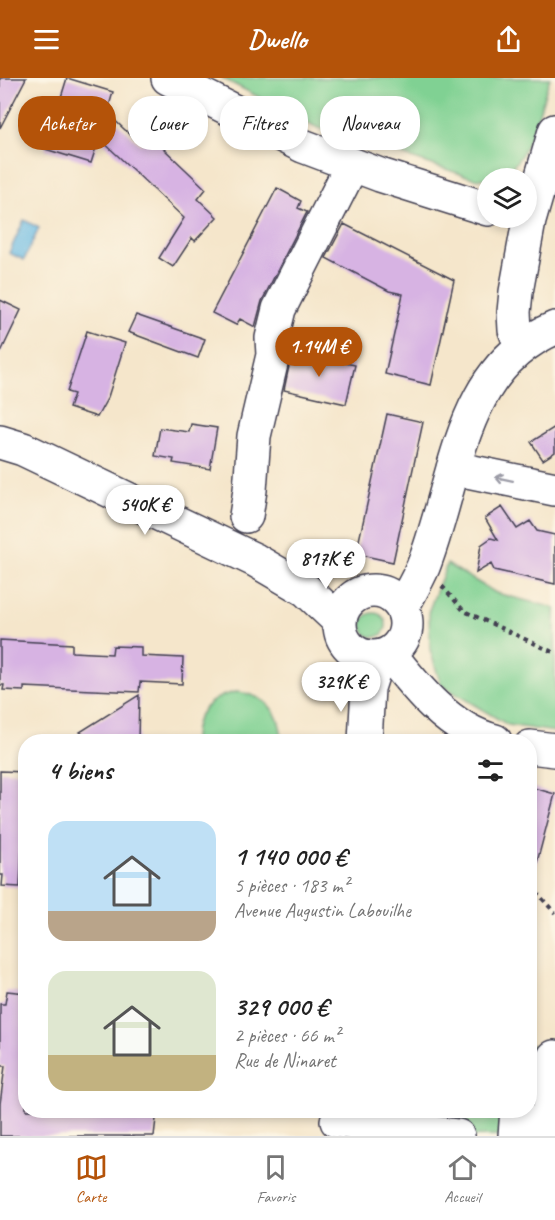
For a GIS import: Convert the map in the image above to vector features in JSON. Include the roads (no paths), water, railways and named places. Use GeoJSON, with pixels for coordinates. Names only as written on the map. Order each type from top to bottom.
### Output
{"type":"FeatureCollection","features":[{"type":"Feature","properties":{"kind":"street"},"geometry":{"type":"LineString","coordinates":[[168,78],[303,146],[352,165],[477,205]]}},
{"type":"Feature","properties":{"kind":"street"},"geometry":{"type":"LineString","coordinates":[[537,180],[555,131]]}},
{"type":"Feature","properties":{"kind":"street"},"geometry":{"type":"LineString","coordinates":[[246,516],[254,436],[273,355],[272,338],[279,309],[352,165]]}},
{"type":"Feature","properties":{"kind":"street"},"geometry":{"type":"LineString","coordinates":[[521,346],[515,330],[514,312],[522,228]]}},
{"type":"Feature","properties":{"kind":"street"},"geometry":{"type":"LineString","coordinates":[[273,571],[283,591],[315,627],[333,637],[373,627],[422,570],[453,468],[478,399],[505,362],[521,346],[555,328]]}},
{"type":"Feature","properties":{"kind":"street"},"geometry":{"type":"LineString","coordinates":[[0,442],[45,459],[255,560],[373,627],[408,678],[449,717],[477,734]]}},
{"type":"Feature","properties":{"kind":"street"},"geometry":{"type":"LineString","coordinates":[[453,468],[555,489]]}},
{"type":"Feature","properties":{"kind":"street"},"geometry":{"type":"LineString","coordinates":[[365,734],[373,627]]}},
{"type":"Feature","properties":{"kind":"street"},"geometry":{"type":"LineString","coordinates":[[537,748],[555,750]]}},
{"type":"Feature","properties":{"kind":"street"},"geometry":{"type":"LineString","coordinates":[[547,1136],[554,1058]]}},
{"type":"Feature","properties":{"kind":"street"},"geometry":{"type":"LineString","coordinates":[[515,1136],[516,1118]]}},
{"type":"Feature","properties":{"kind":"street"},"geometry":{"type":"LineString","coordinates":[[337,1122],[388,1132],[458,1136]]}},
{"type":"Feature","properties":{"kind":"water"},"geometry":{"type":"Polygon","coordinates":[[[24,220],[39,228],[24,260],[9,253],[24,220]]]}}]}
